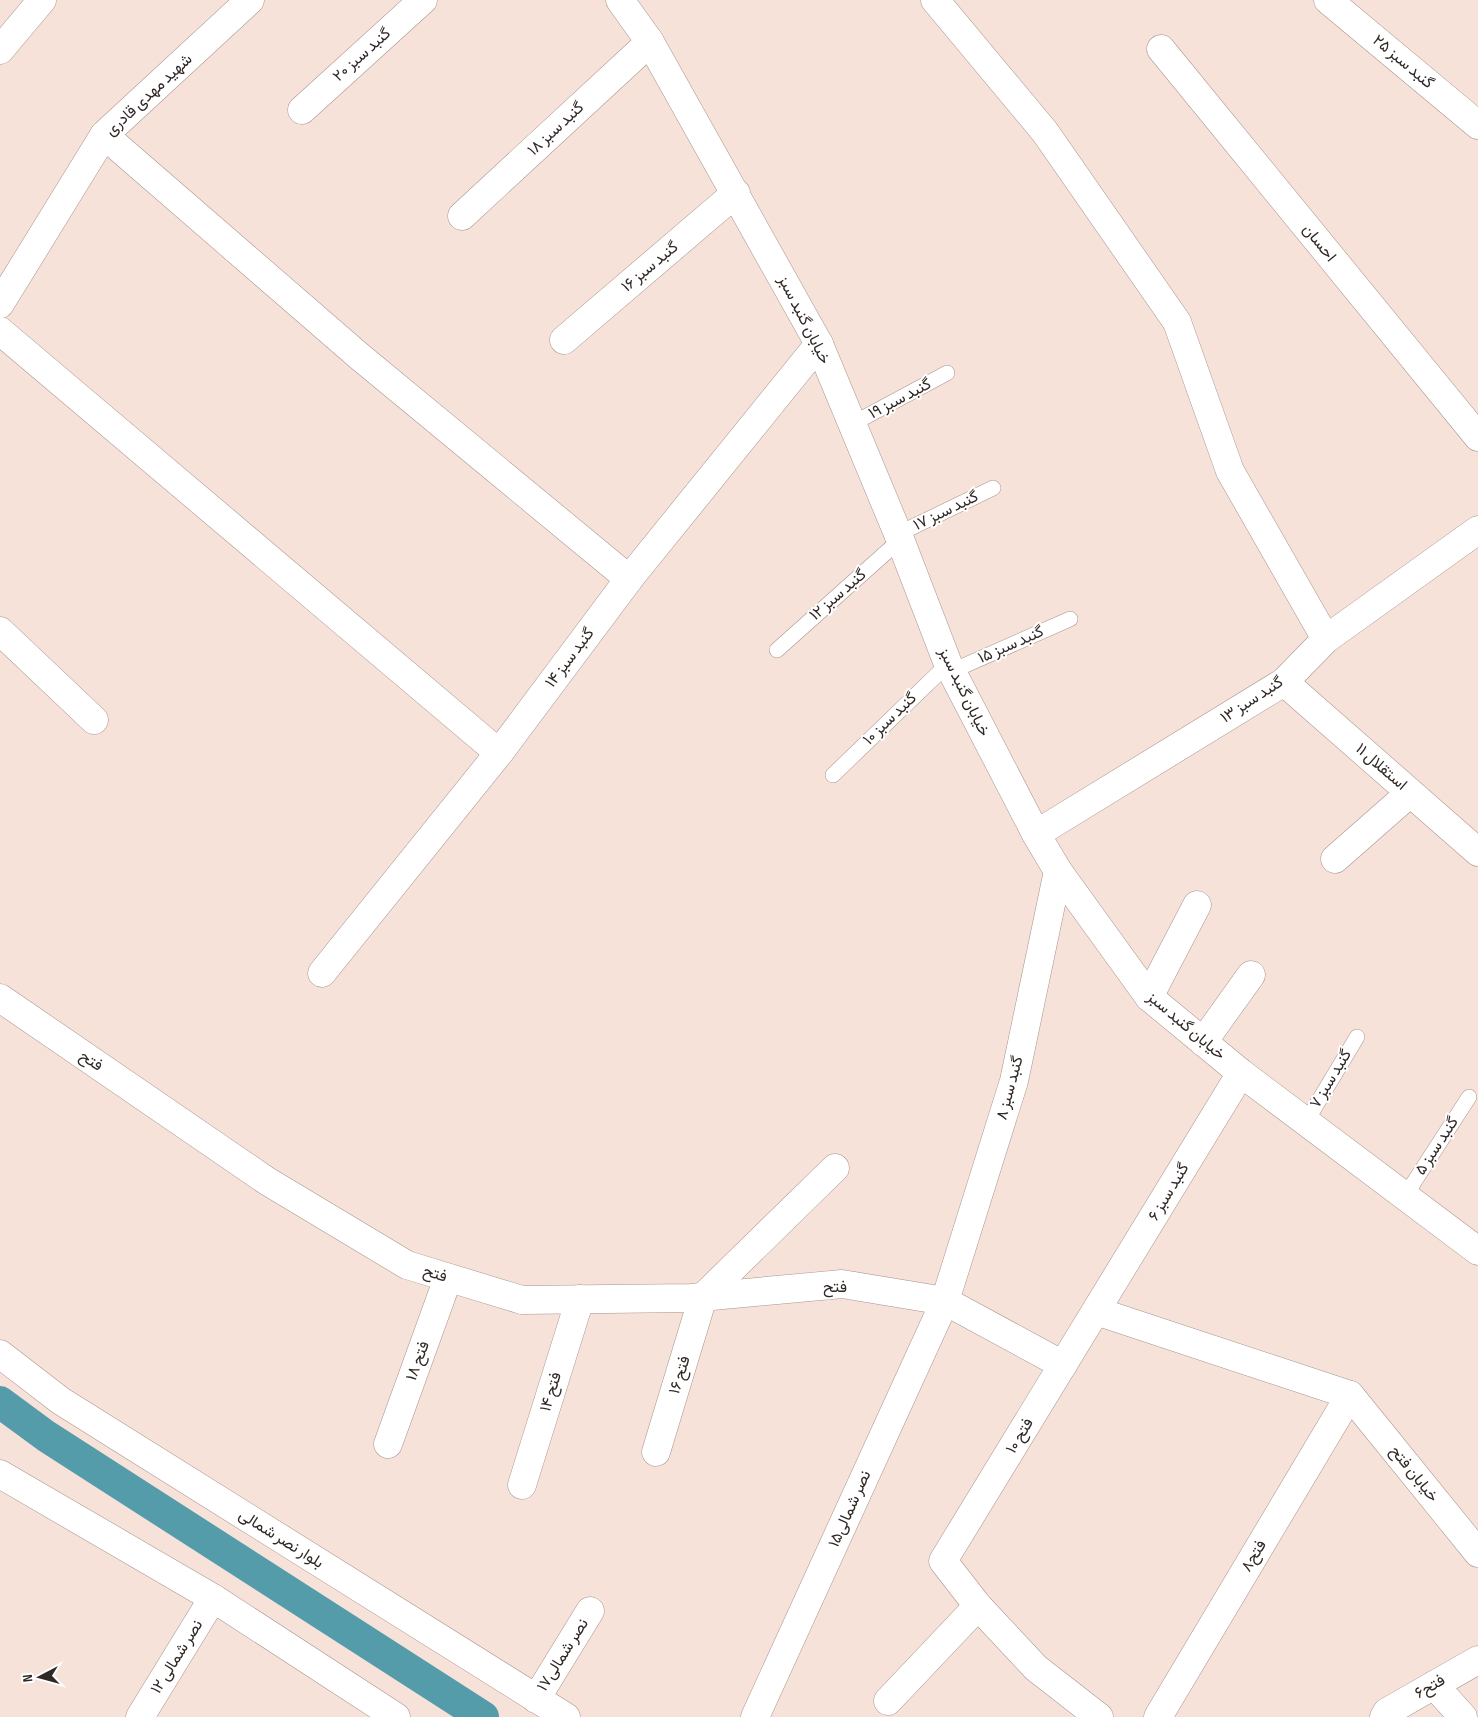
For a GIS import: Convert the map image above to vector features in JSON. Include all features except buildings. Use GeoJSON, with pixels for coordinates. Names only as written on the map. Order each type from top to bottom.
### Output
{"type":"FeatureCollection","features":[{"type":"Feature","properties":{"kind":"street"},"geometry":{"type":"LineString","coordinates":[[0,50],[42,0]]}},
{"type":"Feature","properties":{"kind":"street","name":"شهید مهدی قادری"},"geometry":{"type":"LineString","coordinates":[[0,304],[104,135],[250,0]]}},
{"type":"Feature","properties":{"kind":"street","name":"گنبد سبز ۲۰"},"geometry":{"type":"LineString","coordinates":[[302,110],[423,0]]}},
{"type":"Feature","properties":{"kind":"street","name":"خیابان گنبد سبز"},"geometry":{"type":"LineString","coordinates":[[620,0],[650,42],[819,344],[899,537],[950,667],[1036,834],[1058,871],[1149,997],[1242,1073],[1478,1251]]}},
{"type":"Feature","properties":{"kind":"street"},"geometry":{"type":"LineString","coordinates":[[935,0],[1045,132],[1177,322],[1230,471],[1326,639]]}},
{"type":"Feature","properties":{"kind":"street","name":"گنبد سبز ۲۵"},"geometry":{"type":"LineString","coordinates":[[1328,0],[1478,124]]}},
{"type":"Feature","properties":{"kind":"street","name":"گنبد سبز ۱۸"},"geometry":{"type":"LineString","coordinates":[[462,216],[650,42]]}},
{"type":"Feature","properties":{"kind":"street","name":"احسان"},"geometry":{"type":"LineString","coordinates":[[1161,49],[1478,437]]}},
{"type":"Feature","properties":{"kind":"street"},"geometry":{"type":"LineString","coordinates":[[104,135],[359,356],[629,579]]}},
{"type":"Feature","properties":{"kind":"street","name":"گنبد سبز ۱۶"},"geometry":{"type":"LineString","coordinates":[[564,340],[736,193]]}},
{"type":"Feature","properties":{"kind":"street"},"geometry":{"type":"LineString","coordinates":[[0,331],[499,753]]}},
{"type":"Feature","properties":{"kind":"street","name":"گنبد سبز ۱۴"},"geometry":{"type":"LineString","coordinates":[[322,973],[499,753],[629,579],[819,344]]}},
{"type":"Feature","properties":{"kind":"street","name":"گنبد سبز ۱۳"},"geometry":{"type":"LineString","coordinates":[[1036,834],[1284,682],[1326,639],[1478,530]]}},
{"type":"Feature","properties":{"kind":"street"},"geometry":{"type":"LineString","coordinates":[[0,630],[94,720]]}},
{"type":"Feature","properties":{"kind":"street","name":"استقلال ۱۱"},"geometry":{"type":"LineString","coordinates":[[1284,682],[1478,852]]}},
{"type":"Feature","properties":{"kind":"street"},"geometry":{"type":"LineString","coordinates":[[1336,859],[1410,793]]}},
{"type":"Feature","properties":{"kind":"street","name":"گنبد سبز ۸"},"geometry":{"type":"LineString","coordinates":[[944,1301],[1014,1081],[1058,871]]}},
{"type":"Feature","properties":{"kind":"street"},"geometry":{"type":"LineString","coordinates":[[1149,997],[1198,905]]}},
{"type":"Feature","properties":{"kind":"street"},"geometry":{"type":"LineString","coordinates":[[1203,1042],[1251,975]]}},
{"type":"Feature","properties":{"kind":"street","name":"فتح"},"geometry":{"type":"LineString","coordinates":[[0,998],[267,1181],[406,1266],[522,1300],[703,1297],[842,1284],[944,1301],[1063,1365]]}},
{"type":"Feature","properties":{"kind":"street","name":"گنبد سبز ۶"},"geometry":{"type":"LineString","coordinates":[[1096,1311],[1242,1073]]}},
{"type":"Feature","properties":{"kind":"street"},"geometry":{"type":"LineString","coordinates":[[703,1297],[835,1168]]}},
{"type":"Feature","properties":{"kind":"street","name":"فتح ۱۸"},"geometry":{"type":"LineString","coordinates":[[388,1444],[448,1278]]}},
{"type":"Feature","properties":{"kind":"street","name":"فتح ۱۶"},"geometry":{"type":"LineString","coordinates":[[656,1452],[703,1297]]}},
{"type":"Feature","properties":{"kind":"street","name":"فتح ۱۴"},"geometry":{"type":"LineString","coordinates":[[522,1485],[580,1299]]}},
{"type":"Feature","properties":{"kind":"street","name":"نصر شمالی۱۵"},"geometry":{"type":"LineString","coordinates":[[755,1717],[944,1301]]}},
{"type":"Feature","properties":{"kind":"street"},"geometry":{"type":"LineString","coordinates":[[1096,1311],[1350,1395]]}},
{"type":"Feature","properties":{"kind":"street","name":"فتح ۱۰"},"geometry":{"type":"LineString","coordinates":[[978,1606],[944,1561],[1096,1311]]}},
{"type":"Feature","properties":{"kind":"street","name":"بلوار نصر شمالی"},"geometry":{"type":"LineString","coordinates":[[0,1354],[61,1401],[566,1717]]}},
{"type":"Feature","properties":{"kind":"street","name":"خیابان فتح"},"geometry":{"type":"LineString","coordinates":[[1350,1395],[1478,1553]]}},
{"type":"Feature","properties":{"kind":"street","name":"فتح۸"},"geometry":{"type":"LineString","coordinates":[[1158,1717],[1350,1395]]}},
{"type":"Feature","properties":{"kind":"street"},"geometry":{"type":"LineString","coordinates":[[0,1474],[213,1598],[396,1717]]}},
{"type":"Feature","properties":{"kind":"street","name":"نصر شمالی ۱۲"},"geometry":{"type":"LineString","coordinates":[[140,1717],[213,1598]]}},
{"type":"Feature","properties":{"kind":"street"},"geometry":{"type":"LineString","coordinates":[[888,1701],[978,1606],[1036,1668],[1099,1717]]}},
{"type":"Feature","properties":{"kind":"street","name":"نصر شمالی۱۷"},"geometry":{"type":"LineString","coordinates":[[536,1699],[590,1611]]}},
{"type":"Feature","properties":{"kind":"street","name":"فتح۶"},"geometry":{"type":"LineString","coordinates":[[1384,1717],[1387,1712],[1478,1660]]}},
{"type":"Feature","properties":{"kind":"street"},"geometry":{"type":"LineString","coordinates":[[1434,1685],[1463,1717]]}},
{"type":"Feature","properties":{"kind":"lane","name":"گنبد سبز ۱۹"},"geometry":{"type":"LineString","coordinates":[[852,424],[947,373]]}},
{"type":"Feature","properties":{"kind":"lane","name":"گنبد سبز ۱۷"},"geometry":{"type":"LineString","coordinates":[[899,537],[993,488]]}},
{"type":"Feature","properties":{"kind":"lane","name":"گنبد سبز ۱۲"},"geometry":{"type":"LineString","coordinates":[[776,650],[899,537]]}},
{"type":"Feature","properties":{"kind":"lane","name":"گنبد سبز ۱۵"},"geometry":{"type":"LineString","coordinates":[[950,667],[1070,619]]}},
{"type":"Feature","properties":{"kind":"lane","name":"گنبد سبز ۱۰"},"geometry":{"type":"LineString","coordinates":[[833,775],[950,667]]}},
{"type":"Feature","properties":{"kind":"lane","name":"گنبد سبز ۷"},"geometry":{"type":"LineString","coordinates":[[1306,1122],[1357,1037]]}},
{"type":"Feature","properties":{"kind":"lane","name":"گنبد سبز ۵"},"geometry":{"type":"LineString","coordinates":[[1405,1196],[1469,1097]]}},
{"type":"Feature","properties":{"kind":"waterway"},"geometry":{"type":"LineString","coordinates":[[0,1402],[46,1436],[483,1717]]}}]}
